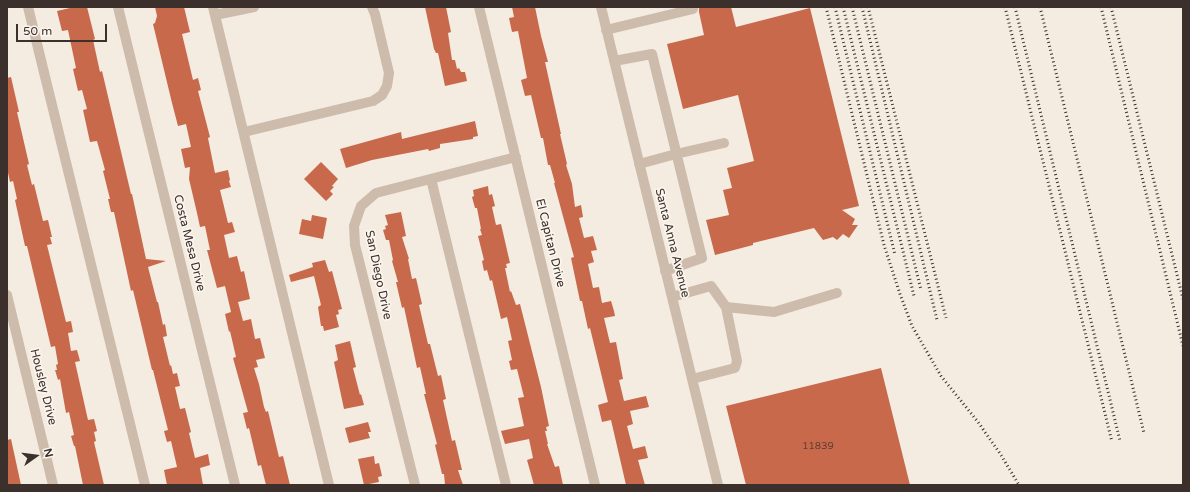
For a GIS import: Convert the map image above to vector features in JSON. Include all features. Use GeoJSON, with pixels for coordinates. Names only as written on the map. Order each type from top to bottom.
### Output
{"type":"FeatureCollection","features":[{"type":"Feature","properties":{"kind":"street"},"geometry":{"type":"LineString","coordinates":[[28,7],[144,485]]}},
{"type":"Feature","properties":{"kind":"street","name":"Costa Mesa Drive"},"geometry":{"type":"LineString","coordinates":[[118,7],[235,485]]}},
{"type":"Feature","properties":{"kind":"street"},"geometry":{"type":"LineString","coordinates":[[254,7],[214,11],[329,485]]}},
{"type":"Feature","properties":{"kind":"street"},"geometry":{"type":"LineString","coordinates":[[244,132],[373,101],[382,96],[387,86],[389,73],[372,7]]}},
{"type":"Feature","properties":{"kind":"street","name":"El Capitan Drive"},"geometry":{"type":"LineString","coordinates":[[479,7],[596,485]]}},
{"type":"Feature","properties":{"kind":"street","name":"Santa Anna Avenue"},"geometry":{"type":"LineString","coordinates":[[601,7],[718,485]]}},
{"type":"Feature","properties":{"kind":"street"},"geometry":{"type":"LineString","coordinates":[[606,30],[693,9]]}},
{"type":"Feature","properties":{"kind":"street"},"geometry":{"type":"LineString","coordinates":[[614,61],[652,54],[702,258],[665,271]]}},
{"type":"Feature","properties":{"kind":"street"},"geometry":{"type":"LineString","coordinates":[[639,164],[724,143]]}},
{"type":"Feature","properties":{"kind":"street","name":"San Diego Drive"},"geometry":{"type":"LineString","coordinates":[[415,485],[355,245],[354,226],[361,206],[376,193],[516,157]]}},
{"type":"Feature","properties":{"kind":"street"},"geometry":{"type":"LineString","coordinates":[[431,179],[506,485]]}},
{"type":"Feature","properties":{"kind":"street"},"geometry":{"type":"LineString","coordinates":[[672,297],[711,286],[726,307],[738,362],[735,368],[692,379]]}},
{"type":"Feature","properties":{"kind":"street"},"geometry":{"type":"LineString","coordinates":[[726,307],[774,312],[837,293]]}},
{"type":"Feature","properties":{"kind":"street","name":"Housley Drive"},"geometry":{"type":"LineString","coordinates":[[7,295],[53,485]]}},
{"type":"Feature","properties":{"kind":"building"},"geometry":{"type":"Polygon","coordinates":[[[70,7],[87,7],[95,39],[93,40],[100,72],[102,71],[146,259],[166,261],[148,267],[163,325],[165,324],[167,336],[163,337],[173,374],[177,373],[180,386],[175,387],[180,409],[185,408],[195,458],[208,454],[210,465],[200,468],[203,485],[167,485],[164,470],[177,467],[171,441],[167,442],[164,431],[168,430],[133,290],[131,291],[114,212],[111,212],[108,199],[110,199],[103,171],[105,170],[97,141],[90,142],[83,110],[87,109],[82,90],[78,91],[73,69],[76,68],[68,30],[62,31],[57,11],[70,7]]]}},
{"type":"Feature","properties":{"kind":"building"},"geometry":{"type":"Polygon","coordinates":[[[155,7],[184,7],[190,32],[182,34],[193,80],[198,78],[201,90],[198,91],[210,137],[208,138],[215,173],[228,170],[230,180],[231,187],[220,190],[228,223],[232,222],[235,232],[224,235],[229,258],[237,256],[241,272],[244,271],[250,299],[238,302],[243,321],[251,319],[255,339],[260,338],[265,358],[256,360],[258,367],[254,368],[264,407],[266,412],[268,411],[279,457],[283,456],[290,485],[266,485],[261,465],[258,466],[249,428],[247,429],[243,413],[248,412],[233,358],[236,357],[225,314],[231,312],[225,286],[217,288],[207,250],[210,250],[205,226],[200,227],[189,179],[190,167],[185,168],[181,149],[191,147],[186,124],[178,126],[172,103],[153,24],[155,23],[157,16],[155,7]]]}},
{"type":"Feature","properties":{"kind":"building"},"geometry":{"type":"Polygon","coordinates":[[[425,7],[446,7],[451,32],[448,33],[452,60],[455,60],[457,69],[459,68],[461,72],[465,72],[467,81],[445,86],[438,53],[436,53],[434,49],[425,7]]]}},
{"type":"Feature","properties":{"kind":"building"},"geometry":{"type":"Polygon","coordinates":[[[512,7],[535,7],[548,62],[545,62],[561,134],[566,165],[572,184],[575,207],[581,205],[583,217],[579,218],[584,238],[593,236],[597,250],[591,251],[594,262],[588,264],[593,288],[599,287],[602,303],[611,301],[614,311],[615,316],[604,318],[610,343],[616,342],[623,379],[619,380],[624,401],[646,396],[649,407],[630,411],[633,424],[627,426],[633,449],[645,446],[648,458],[638,460],[645,485],[626,485],[611,420],[602,422],[598,405],[608,402],[590,328],[588,329],[582,301],[580,301],[571,258],[574,257],[550,165],[548,165],[543,138],[541,138],[531,95],[525,96],[521,80],[527,78],[518,31],[512,32],[509,18],[514,17],[512,7]]]}},
{"type":"Feature","properties":{"kind":"building"},"geometry":{"type":"Polygon","coordinates":[[[699,7],[731,7],[736,27],[810,8],[859,206],[842,210],[855,219],[852,225],[858,225],[849,238],[843,234],[837,240],[833,237],[823,240],[814,228],[753,243],[753,245],[715,255],[706,220],[729,215],[723,190],[732,188],[727,168],[754,161],[738,95],[683,109],[667,44],[704,35],[699,7]]]}},
{"type":"Feature","properties":{"kind":"building"},"geometry":{"type":"Polygon","coordinates":[[[11,77],[19,112],[17,112],[29,164],[27,165],[32,185],[34,184],[43,221],[48,220],[52,244],[47,245],[66,322],[71,321],[73,332],[68,333],[71,351],[77,350],[80,361],[75,362],[88,420],[94,419],[97,431],[94,432],[96,441],[94,442],[104,485],[83,485],[75,446],[71,436],[74,435],[69,412],[66,413],[60,379],[58,380],[55,370],[57,370],[56,365],[58,364],[55,346],[51,347],[27,246],[25,246],[15,200],[17,199],[13,181],[10,182],[7,168],[7,78],[11,77]]]}},
{"type":"Feature","properties":{"kind":"building"},"geometry":{"type":"Polygon","coordinates":[[[475,121],[478,136],[473,137],[473,139],[440,144],[440,148],[429,151],[428,149],[372,160],[346,168],[340,149],[401,132],[402,139],[475,121]]]}},
{"type":"Feature","properties":{"kind":"building"},"geometry":{"type":"Polygon","coordinates":[[[321,162],[338,179],[330,191],[333,194],[326,201],[304,179],[321,162]]]}},
{"type":"Feature","properties":{"kind":"building"},"geometry":{"type":"Polygon","coordinates":[[[488,186],[489,195],[492,194],[495,206],[492,207],[496,225],[501,224],[510,263],[506,264],[507,268],[505,268],[510,292],[511,291],[516,305],[520,304],[541,387],[549,426],[546,427],[547,431],[545,431],[547,444],[555,467],[559,466],[563,485],[534,485],[527,460],[533,458],[529,439],[505,444],[501,431],[524,426],[518,398],[524,397],[517,369],[511,370],[509,361],[512,360],[508,341],[512,340],[507,317],[501,319],[492,280],[490,281],[487,270],[484,271],[482,261],[484,260],[478,236],[482,235],[477,208],[475,208],[472,197],[474,196],[473,190],[488,186]]]}},
{"type":"Feature","properties":{"kind":"building"},"geometry":{"type":"Polygon","coordinates":[[[401,212],[406,236],[402,237],[409,259],[412,279],[416,278],[422,304],[419,305],[428,344],[430,344],[438,376],[441,375],[446,399],[443,400],[452,441],[455,440],[462,470],[458,470],[463,485],[445,485],[444,474],[442,474],[435,445],[437,444],[424,394],[426,394],[420,367],[417,368],[404,307],[402,308],[389,240],[386,240],[383,230],[386,229],[385,226],[388,225],[385,215],[401,212]]]}},
{"type":"Feature","properties":{"kind":"building"},"geometry":{"type":"Polygon","coordinates":[[[312,215],[327,218],[323,239],[299,234],[302,219],[311,221],[312,215]]]}},
{"type":"Feature","properties":{"kind":"building"},"geometry":{"type":"Polygon","coordinates":[[[325,260],[329,272],[332,271],[342,309],[338,310],[339,314],[336,315],[339,327],[324,331],[323,326],[321,326],[318,307],[321,305],[314,276],[291,282],[289,275],[313,267],[312,263],[325,260]]]}},
{"type":"Feature","properties":{"kind":"building"},"geometry":{"type":"Polygon","coordinates":[[[350,341],[356,367],[353,368],[364,405],[344,409],[334,362],[338,360],[335,345],[350,341]]]}},
{"type":"Feature","properties":{"kind":"building"},"geometry":{"type":"Polygon","coordinates":[[[881,368],[910,485],[746,485],[726,406],[881,368]]]}},
{"type":"Feature","properties":{"kind":"building"},"geometry":{"type":"Polygon","coordinates":[[[368,422],[371,432],[368,432],[370,438],[349,443],[345,428],[368,422]]]}},
{"type":"Feature","properties":{"kind":"building"},"geometry":{"type":"Polygon","coordinates":[[[11,439],[21,485],[7,485],[7,440],[11,439]]]}},
{"type":"Feature","properties":{"kind":"building"},"geometry":{"type":"Polygon","coordinates":[[[374,456],[375,464],[379,463],[382,476],[378,477],[379,482],[364,485],[358,459],[374,456]]]}},
{"type":"Feature","properties":{"kind":"railway"},"geometry":{"type":"LineString","coordinates":[[826,7],[884,245],[912,326],[941,376],[978,422],[1001,455],[1019,485]]}},
{"type":"Feature","properties":{"kind":"railway"},"geometry":{"type":"LineString","coordinates":[[835,7],[895,255]]}},
{"type":"Feature","properties":{"kind":"railway"},"geometry":{"type":"LineString","coordinates":[[843,7],[914,296]]}},
{"type":"Feature","properties":{"kind":"railway"},"geometry":{"type":"LineString","coordinates":[[852,7],[921,290]]}},
{"type":"Feature","properties":{"kind":"railway"},"geometry":{"type":"LineString","coordinates":[[862,7],[937,320]]}},
{"type":"Feature","properties":{"kind":"railway"},"geometry":{"type":"LineString","coordinates":[[868,7],[946,318]]}},
{"type":"Feature","properties":{"kind":"railway"},"geometry":{"type":"LineString","coordinates":[[1005,7],[1112,442]]}},
{"type":"Feature","properties":{"kind":"railway"},"geometry":{"type":"LineString","coordinates":[[1015,7],[1120,441]]}},
{"type":"Feature","properties":{"kind":"railway"},"geometry":{"type":"LineString","coordinates":[[1040,7],[1144,433]]}},
{"type":"Feature","properties":{"kind":"railway"},"geometry":{"type":"LineString","coordinates":[[1101,7],[1183,346]]}},
{"type":"Feature","properties":{"kind":"railway"},"geometry":{"type":"LineString","coordinates":[[1111,7],[1183,299]]}}]}
